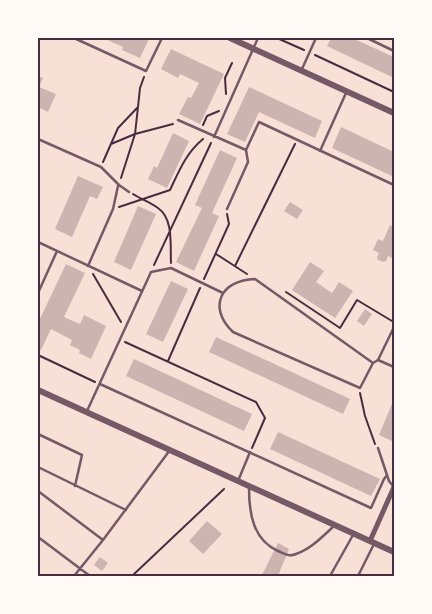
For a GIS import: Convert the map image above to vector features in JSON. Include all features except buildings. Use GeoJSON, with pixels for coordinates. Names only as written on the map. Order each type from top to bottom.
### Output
{"type":"FeatureCollection","features":[{"type":"Feature","properties":{"kind":"street"},"geometry":{"type":"LineString","coordinates":[[230,38],[394,113]]}},
{"type":"Feature","properties":{"kind":"street"},"geometry":{"type":"LineString","coordinates":[[38,390],[394,552]]}},
{"type":"Feature","properties":{"kind":"street"},"geometry":{"type":"LineString","coordinates":[[372,542],[394,487]]}},
{"type":"Feature","properties":{"kind":"lane"},"geometry":{"type":"LineString","coordinates":[[74,38],[146,71],[162,38]]}},
{"type":"Feature","properties":{"kind":"lane"},"geometry":{"type":"LineString","coordinates":[[214,137],[258,38]]}},
{"type":"Feature","properties":{"kind":"lane"},"geometry":{"type":"LineString","coordinates":[[301,70],[316,38]]}},
{"type":"Feature","properties":{"kind":"lane"},"geometry":{"type":"LineString","coordinates":[[368,38],[394,50]]}},
{"type":"Feature","properties":{"kind":"lane"},"geometry":{"type":"LineString","coordinates":[[320,151],[347,91]]}},
{"type":"Feature","properties":{"kind":"lane"},"geometry":{"type":"LineString","coordinates":[[178,120],[246,150]]}},
{"type":"Feature","properties":{"kind":"lane"},"geometry":{"type":"LineString","coordinates":[[227,209],[248,162],[246,150],[258,122],[394,185]]}},
{"type":"Feature","properties":{"kind":"lane"},"geometry":{"type":"LineString","coordinates":[[38,139],[101,167],[129,192]]}},
{"type":"Feature","properties":{"kind":"lane"},"geometry":{"type":"LineString","coordinates":[[88,266],[113,209],[119,185]]}},
{"type":"Feature","properties":{"kind":"lane"},"geometry":{"type":"LineString","coordinates":[[38,242],[142,292]]}},
{"type":"Feature","properties":{"kind":"lane"},"geometry":{"type":"LineString","coordinates":[[38,293],[57,251]]}},
{"type":"Feature","properties":{"kind":"lane"},"geometry":{"type":"LineString","coordinates":[[86,412],[151,272],[171,268],[223,293]]}},
{"type":"Feature","properties":{"kind":"lane"},"geometry":{"type":"LineString","coordinates":[[373,363],[255,279],[243,280],[228,287],[223,293],[220,304],[221,315],[226,325],[233,332],[360,388],[373,363],[378,360],[394,327]]}},
{"type":"Feature","properties":{"kind":"lane"},"geometry":{"type":"LineString","coordinates":[[378,360],[394,367]]}},
{"type":"Feature","properties":{"kind":"lane"},"geometry":{"type":"LineString","coordinates":[[100,384],[371,508],[387,476]]}},
{"type":"Feature","properties":{"kind":"lane"},"geometry":{"type":"LineString","coordinates":[[38,434],[82,455],[75,486]]}},
{"type":"Feature","properties":{"kind":"lane"},"geometry":{"type":"LineString","coordinates":[[378,448],[387,476],[394,487]]}},
{"type":"Feature","properties":{"kind":"lane"},"geometry":{"type":"LineString","coordinates":[[74,576],[170,450]]}},
{"type":"Feature","properties":{"kind":"lane"},"geometry":{"type":"LineString","coordinates":[[237,481],[250,452]]}},
{"type":"Feature","properties":{"kind":"lane"},"geometry":{"type":"LineString","coordinates":[[38,467],[126,510]]}},
{"type":"Feature","properties":{"kind":"lane"},"geometry":{"type":"LineString","coordinates":[[249,486],[251,517],[258,536],[268,547],[274,550],[288,556],[297,554],[309,548],[334,525]]}},
{"type":"Feature","properties":{"kind":"lane"},"geometry":{"type":"LineString","coordinates":[[38,491],[103,540]]}},
{"type":"Feature","properties":{"kind":"lane"},"geometry":{"type":"LineString","coordinates":[[330,576],[354,534]]}},
{"type":"Feature","properties":{"kind":"lane"},"geometry":{"type":"LineString","coordinates":[[38,536],[90,576]]}},
{"type":"Feature","properties":{"kind":"lane"},"geometry":{"type":"LineString","coordinates":[[358,576],[372,542]]}},
{"type":"Feature","properties":{"kind":"path"},"geometry":{"type":"LineString","coordinates":[[277,38],[394,92]]}},
{"type":"Feature","properties":{"kind":"path"},"geometry":{"type":"LineString","coordinates":[[200,130],[207,116],[227,108],[225,78],[232,63]]}},
{"type":"Feature","properties":{"kind":"path"},"geometry":{"type":"LineString","coordinates":[[119,185],[135,134],[140,88],[146,71]]}},
{"type":"Feature","properties":{"kind":"path"},"geometry":{"type":"LineString","coordinates":[[101,167],[118,128],[138,107]]}},
{"type":"Feature","properties":{"kind":"path"},"geometry":{"type":"LineString","coordinates":[[111,144],[135,134],[172,124],[178,120]]}},
{"type":"Feature","properties":{"kind":"path"},"geometry":{"type":"LineString","coordinates":[[113,209],[170,190],[189,152],[209,134]]}},
{"type":"Feature","properties":{"kind":"path"},"geometry":{"type":"LineString","coordinates":[[151,272],[214,137]]}},
{"type":"Feature","properties":{"kind":"path"},"geometry":{"type":"LineString","coordinates":[[235,266],[297,140]]}},
{"type":"Feature","properties":{"kind":"path"},"geometry":{"type":"LineString","coordinates":[[129,192],[159,208],[168,221],[171,268]]}},
{"type":"Feature","properties":{"kind":"path"},"geometry":{"type":"LineString","coordinates":[[167,361],[229,224],[227,209]]}},
{"type":"Feature","properties":{"kind":"path"},"geometry":{"type":"LineString","coordinates":[[216,254],[255,279]]}},
{"type":"Feature","properties":{"kind":"path"},"geometry":{"type":"LineString","coordinates":[[88,266],[125,328]]}},
{"type":"Feature","properties":{"kind":"path"},"geometry":{"type":"LineString","coordinates":[[286,292],[340,328],[357,300],[394,322]]}},
{"type":"Feature","properties":{"kind":"path"},"geometry":{"type":"LineString","coordinates":[[120,339],[256,402],[265,418],[250,452]]}},
{"type":"Feature","properties":{"kind":"path"},"geometry":{"type":"LineString","coordinates":[[38,355],[100,384]]}},
{"type":"Feature","properties":{"kind":"path"},"geometry":{"type":"LineString","coordinates":[[360,388],[365,416],[378,448]]}},
{"type":"Feature","properties":{"kind":"path"},"geometry":{"type":"LineString","coordinates":[[132,576],[224,490]]}}]}
